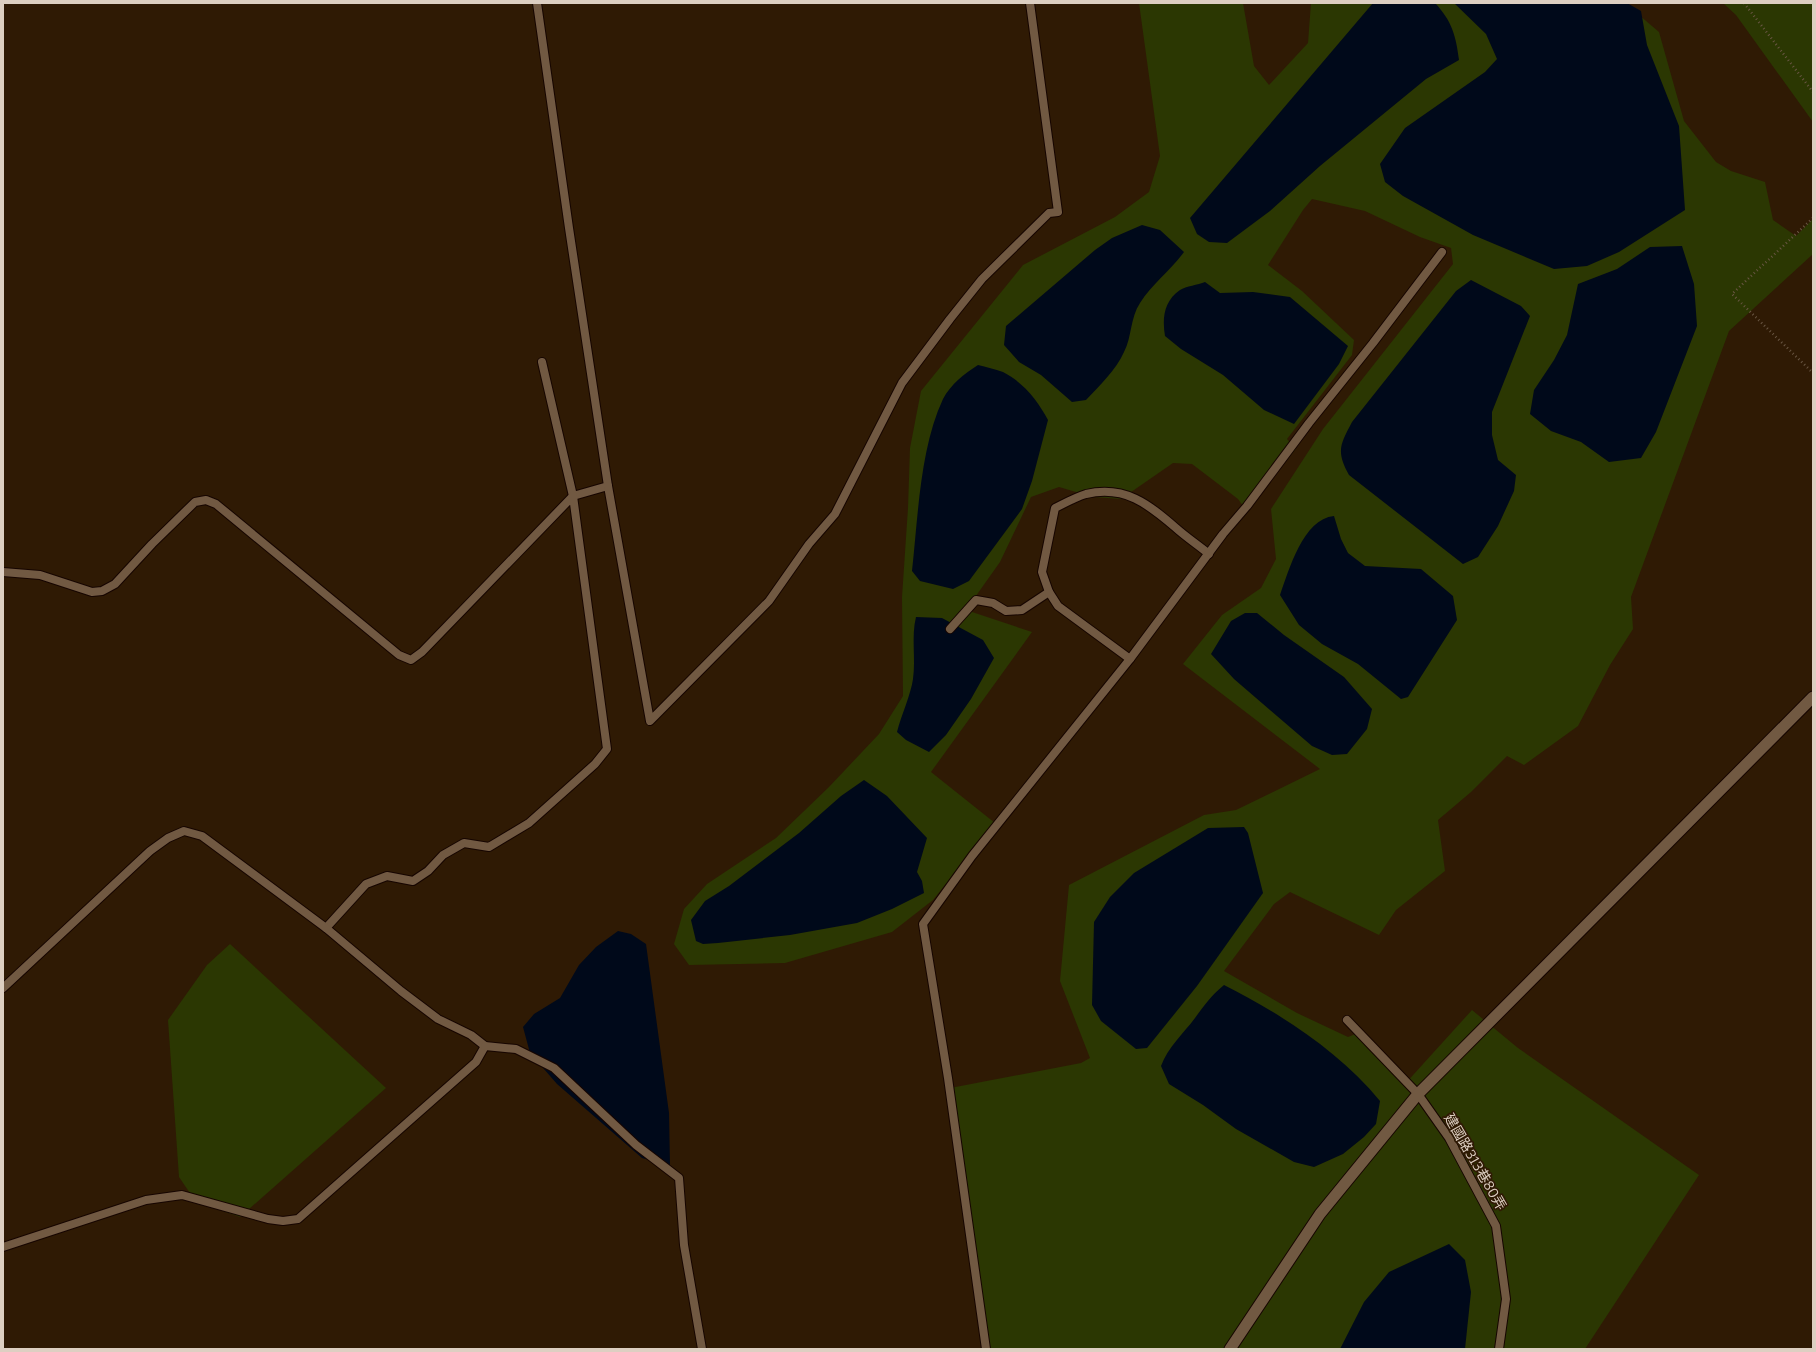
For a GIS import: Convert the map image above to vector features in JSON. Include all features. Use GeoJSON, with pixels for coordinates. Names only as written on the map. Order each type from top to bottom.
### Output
{"type":"FeatureCollection","features":[{"type":"Feature","properties":{"kind":"street"},"geometry":{"type":"LineString","coordinates":[[1230,1349],[1320,1214],[1418,1094],[1813,697]]}},
{"type":"Feature","properties":{"kind":"lane"},"geometry":{"type":"LineString","coordinates":[[537,3],[568,228],[608,486],[650,721],[769,601],[809,544],[835,514],[902,383],[982,279],[1049,213],[1058,212],[1030,3]]}},
{"type":"Feature","properties":{"kind":"lane"},"geometry":{"type":"LineString","coordinates":[[986,1349],[948,1078],[923,924],[972,856],[1130,659],[1442,252]]}},
{"type":"Feature","properties":{"kind":"lane"},"geometry":{"type":"LineString","coordinates":[[326,928],[366,884],[387,876],[414,881],[428,871],[443,855],[464,843],[489,847],[529,823],[595,764],[607,749],[573,496],[542,362]]}},
{"type":"Feature","properties":{"kind":"lane"},"geometry":{"type":"LineString","coordinates":[[3,572],[40,575],[92,592],[102,591],[115,584],[152,544],[195,502],[206,500],[216,504],[399,655],[411,660],[422,652],[573,496],[608,486]]}},
{"type":"Feature","properties":{"kind":"lane"},"geometry":{"type":"LineString","coordinates":[[1130,659],[1058,606],[1049,592],[1042,572],[1055,508],[1085,494],[1112,492],[1137,498],[1160,513],[1177,529],[1209,554]]}},
{"type":"Feature","properties":{"kind":"lane"},"geometry":{"type":"LineString","coordinates":[[950,629],[976,600],[992,603],[1006,611],[1022,610],[1049,592]]}},
{"type":"Feature","properties":{"kind":"lane"},"geometry":{"type":"LineString","coordinates":[[3,988],[150,851],[168,838],[184,830],[202,836],[326,928],[401,991],[438,1019],[471,1035],[484,1046],[516,1049],[554,1068],[636,1145],[678,1178],[684,1244],[702,1349]]}},
{"type":"Feature","properties":{"kind":"lane","name":"建國路313巷80弄"},"geometry":{"type":"LineString","coordinates":[[1347,1020],[1418,1094],[1449,1138],[1496,1226],[1506,1299],[1499,1349]]}},
{"type":"Feature","properties":{"kind":"lane"},"geometry":{"type":"LineString","coordinates":[[3,1247],[146,1200],[182,1195],[268,1219],[282,1221],[298,1218],[476,1062],[484,1046]]}},
{"type":"Feature","properties":{"kind":"path"},"geometry":{"type":"LineString","coordinates":[[1744,3],[1813,92]]}},
{"type":"Feature","properties":{"kind":"path"},"geometry":{"type":"LineString","coordinates":[[1813,218],[1732,294],[1813,373]]}},
{"type":"Feature","properties":{"kind":"green space"},"geometry":{"type":"Polygon","coordinates":[[[1139,3],[1243,3],[1254,66],[1269,85],[1308,43],[1311,3],[1625,3],[1659,32],[1684,121],[1716,162],[1731,171],[1765,182],[1773,220],[1796,236],[1813,219],[1813,254],[1729,331],[1631,597],[1633,629],[1610,665],[1578,726],[1524,765],[1507,756],[1471,792],[1438,820],[1445,871],[1396,910],[1379,935],[1290,892],[1274,904],[1224,971],[1297,1013],[1348,1037],[1358,1033],[1404,1085],[1472,1010],[1518,1048],[1699,1175],[1585,1349],[988,1349],[945,1089],[1081,1063],[1090,1058],[1060,981],[1069,885],[1204,815],[1236,810],[1320,769],[1183,664],[1222,615],[1261,588],[1276,559],[1271,509],[1323,429],[1453,264],[1451,248],[1420,237],[1365,211],[1312,199],[1303,210],[1268,265],[1302,291],[1354,340],[1352,355],[1287,439],[1296,449],[1246,510],[1238,499],[1192,464],[1173,463],[1121,499],[1093,497],[1059,487],[1031,497],[1000,562],[966,610],[1032,632],[931,772],[995,823],[933,900],[892,932],[785,963],[689,965],[674,944],[684,909],[707,884],[776,838],[829,787],[879,734],[903,696],[902,597],[908,508],[910,448],[921,391],[1023,265],[1115,217],[1149,192],[1160,156],[1139,3]]]}},
{"type":"Feature","properties":{"kind":"green space"},"geometry":{"type":"Polygon","coordinates":[[[1723,3],[1813,3],[1813,122],[1736,15],[1723,3]]]}},
{"type":"Feature","properties":{"kind":"green space"},"geometry":{"type":"Polygon","coordinates":[[[230,944],[386,1088],[240,1217],[196,1202],[179,1177],[168,1020],[207,965],[230,944]]]}},
{"type":"Feature","properties":{"kind":"water"},"geometry":{"type":"Polygon","coordinates":[[[1373,3],[1435,3],[1446,16],[1455,36],[1459,60],[1426,79],[1320,166],[1270,211],[1227,243],[1209,242],[1197,234],[1190,218],[1373,3]]]}},
{"type":"Feature","properties":{"kind":"water"},"geometry":{"type":"Polygon","coordinates":[[[1454,3],[1627,3],[1641,11],[1647,45],[1679,126],[1685,210],[1619,252],[1587,266],[1554,269],[1473,235],[1403,196],[1385,182],[1380,164],[1405,128],[1485,72],[1497,59],[1486,34],[1454,3]]]}},
{"type":"Feature","properties":{"kind":"water"},"geometry":{"type":"Polygon","coordinates":[[[1142,225],[1160,230],[1184,252],[1140,303],[1134,315],[1127,346],[1121,359],[1086,400],[1072,402],[1041,375],[1019,362],[1004,345],[1006,326],[1095,250],[1112,238],[1142,225]]]}},
{"type":"Feature","properties":{"kind":"water"},"geometry":{"type":"Polygon","coordinates":[[[1682,246],[1694,284],[1697,326],[1656,432],[1641,458],[1609,462],[1581,442],[1551,431],[1530,414],[1534,390],[1554,360],[1567,335],[1578,284],[1617,269],[1650,247],[1682,246]]]}},
{"type":"Feature","properties":{"kind":"water"},"geometry":{"type":"Polygon","coordinates":[[[1471,280],[1521,306],[1530,316],[1492,412],[1492,435],[1498,460],[1516,475],[1514,491],[1498,526],[1478,557],[1463,564],[1349,475],[1342,460],[1341,448],[1352,422],[1456,291],[1471,280]]]}},
{"type":"Feature","properties":{"kind":"water"},"geometry":{"type":"Polygon","coordinates":[[[1205,282],[1220,293],[1253,292],[1290,297],[1348,346],[1339,364],[1294,424],[1264,410],[1223,375],[1181,349],[1165,336],[1164,316],[1170,299],[1180,290],[1205,282]]]}},
{"type":"Feature","properties":{"kind":"water"},"geometry":{"type":"Polygon","coordinates":[[[978,365],[1003,372],[1017,381],[1035,399],[1048,420],[1032,481],[1022,509],[969,581],[953,589],[920,581],[912,571],[918,506],[929,439],[935,418],[943,399],[958,380],[978,365]]]}},
{"type":"Feature","properties":{"kind":"water"},"geometry":{"type":"Polygon","coordinates":[[[1334,516],[1341,539],[1348,553],[1365,566],[1421,569],[1453,596],[1457,620],[1408,697],[1401,699],[1358,664],[1322,644],[1299,625],[1280,595],[1293,560],[1306,536],[1314,526],[1323,519],[1334,516]]]}},
{"type":"Feature","properties":{"kind":"water"},"geometry":{"type":"Polygon","coordinates":[[[1245,613],[1257,613],[1284,635],[1344,677],[1372,709],[1367,729],[1347,754],[1332,755],[1312,746],[1234,679],[1211,654],[1231,621],[1245,613]]]}},
{"type":"Feature","properties":{"kind":"water"},"geometry":{"type":"Polygon","coordinates":[[[916,617],[942,618],[983,640],[994,658],[971,699],[946,735],[929,752],[906,740],[897,732],[913,679],[914,632],[916,617]]]}},
{"type":"Feature","properties":{"kind":"water"},"geometry":{"type":"Polygon","coordinates":[[[864,780],[887,796],[927,838],[917,872],[922,881],[924,893],[892,909],[857,923],[790,935],[703,944],[696,941],[691,920],[705,901],[729,886],[799,833],[841,796],[864,780]]]}},
{"type":"Feature","properties":{"kind":"water"},"geometry":{"type":"Polygon","coordinates":[[[1244,827],[1248,833],[1263,893],[1197,986],[1147,1048],[1136,1049],[1101,1021],[1092,1005],[1094,922],[1110,897],[1134,873],[1208,828],[1244,827]]]}},
{"type":"Feature","properties":{"kind":"water"},"geometry":{"type":"Polygon","coordinates":[[[618,931],[631,934],[646,944],[669,1113],[670,1166],[642,1158],[557,1084],[530,1053],[523,1027],[534,1014],[560,998],[579,965],[596,947],[618,931]]]}},
{"type":"Feature","properties":{"kind":"water"},"geometry":{"type":"Polygon","coordinates":[[[1224,985],[1267,1008],[1308,1035],[1346,1066],[1380,1101],[1376,1124],[1364,1137],[1343,1154],[1314,1167],[1294,1162],[1236,1129],[1203,1105],[1169,1084],[1161,1066],[1164,1059],[1205,1004],[1224,985]]]}},
{"type":"Feature","properties":{"kind":"water"},"geometry":{"type":"Polygon","coordinates":[[[1449,1244],[1465,1260],[1471,1292],[1465,1349],[1340,1349],[1364,1302],[1389,1272],[1449,1244]]]}}]}
